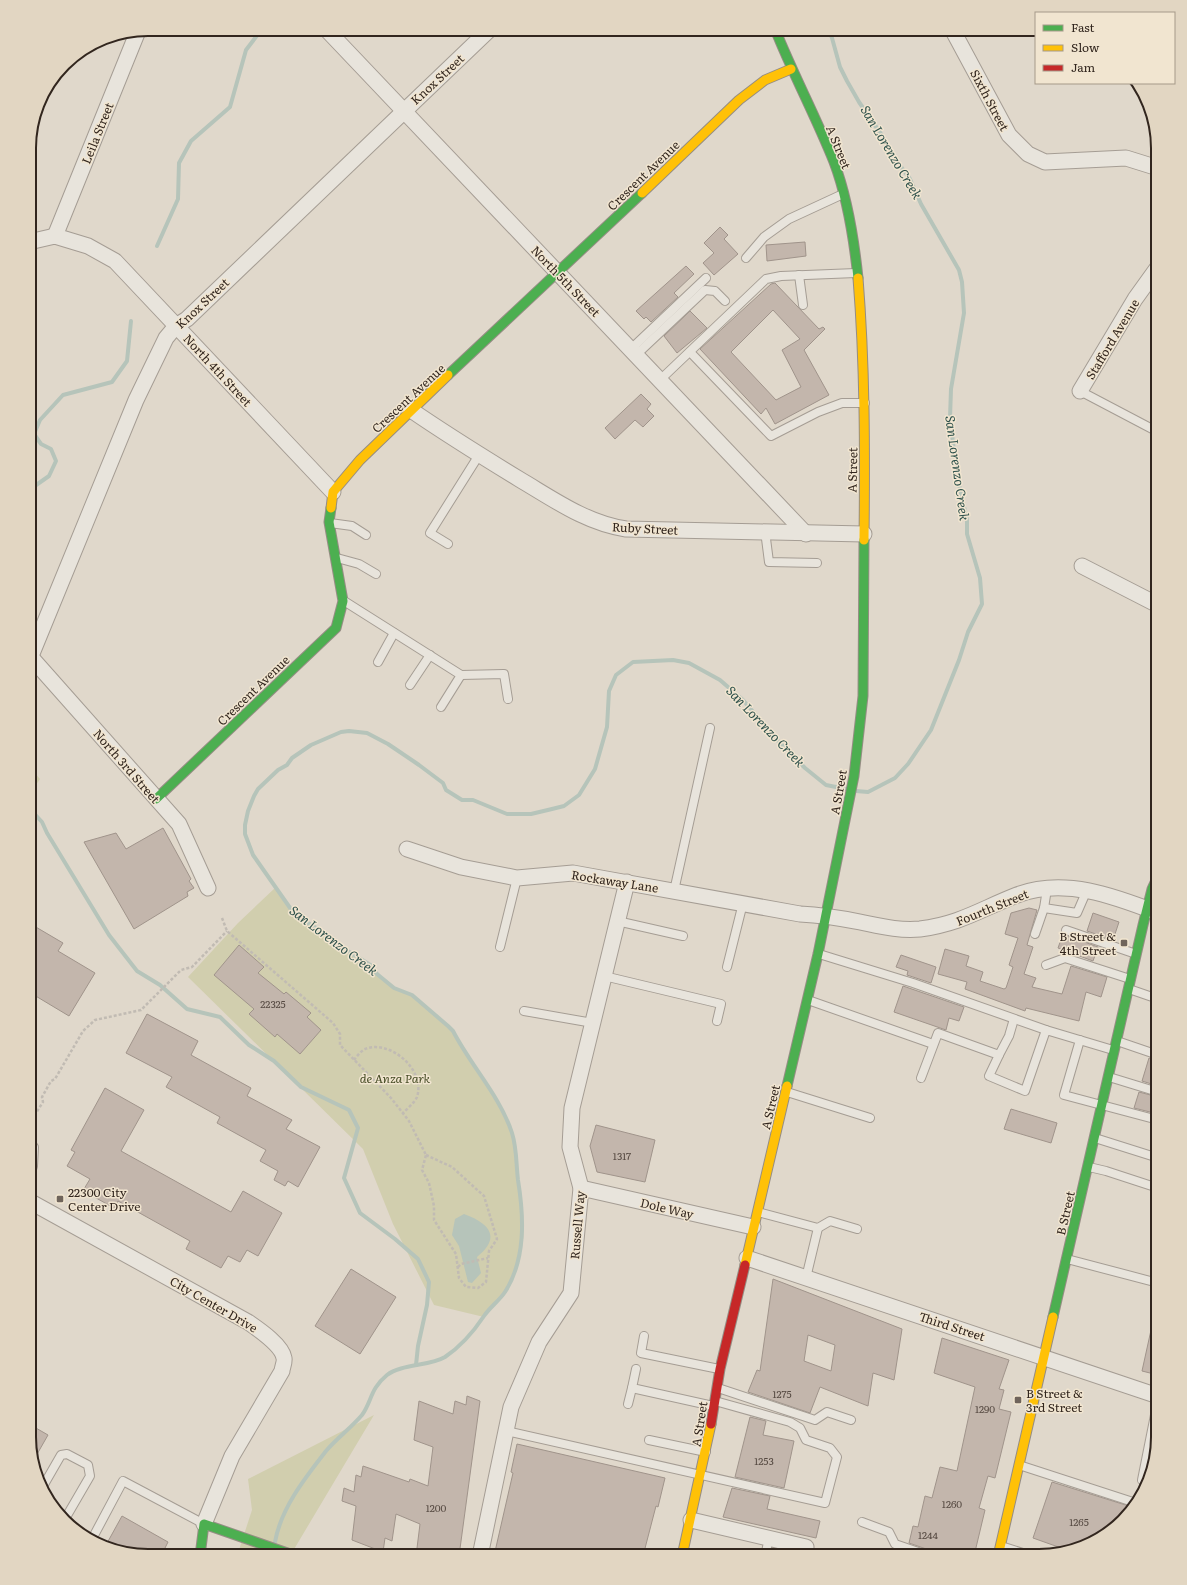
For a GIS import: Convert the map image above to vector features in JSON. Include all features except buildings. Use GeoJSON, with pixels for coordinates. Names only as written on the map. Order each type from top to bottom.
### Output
{"type":"FeatureCollection","features":[{"type":"Feature","properties":{"kind":"street","name":"North 5th Street"},"geometry":{"type":"LineString","coordinates":[[333,36],[557,272],[635,351],[806,534]]}},
{"type":"Feature","properties":{"kind":"street","name":"Knox Street"},"geometry":{"type":"LineString","coordinates":[[36,642],[136,400],[166,338],[176,326],[187,318],[483,36]]}},
{"type":"Feature","properties":{"kind":"street","name":"A Street"},"geometry":{"type":"LineString","coordinates":[[684,1549],[706,1452],[720,1369],[818,954],[854,776],[863,696],[865,403],[862,329],[852,229],[844,194],[827,144],[791,69],[779,36]]}},
{"type":"Feature","properties":{"kind":"street","name":"Sixth Street"},"geometry":{"type":"LineString","coordinates":[[956,36],[1009,135],[1028,154],[1045,162],[1126,158],[1151,166]]}},
{"type":"Feature","properties":{"kind":"street","name":"Leila Street"},"geometry":{"type":"LineString","coordinates":[[55,236],[136,37]]}},
{"type":"Feature","properties":{"kind":"street","name":"Crescent Avenue"},"geometry":{"type":"LineString","coordinates":[[156,799],[336,628],[344,601],[329,522],[333,492],[360,460],[739,100],[765,80],[791,69]]}},
{"type":"Feature","properties":{"kind":"street"},"geometry":{"type":"LineString","coordinates":[[36,240],[55,236]]}},
{"type":"Feature","properties":{"kind":"street","name":"North 4th Street"},"geometry":{"type":"LineString","coordinates":[[55,236],[88,246],[115,261],[333,492]]}},
{"type":"Feature","properties":{"kind":"street","name":"Stafford Avenue"},"geometry":{"type":"LineString","coordinates":[[1080,391],[1135,299],[1151,277]]}},
{"type":"Feature","properties":{"kind":"street","name":"Ruby Street"},"geometry":{"type":"LineString","coordinates":[[411,410],[479,455],[580,516],[607,526],[626,529],[765,531],[806,534],[864,534]]}},
{"type":"Feature","properties":{"kind":"street"},"geometry":{"type":"LineString","coordinates":[[1082,566],[1151,601]]}},
{"type":"Feature","properties":{"kind":"street","name":"North 3rd Street"},"geometry":{"type":"LineString","coordinates":[[36,663],[156,799],[180,824],[208,888]]}},
{"type":"Feature","properties":{"kind":"street","name":"Rockaway Lane"},"geometry":{"type":"LineString","coordinates":[[407,849],[462,867],[517,878],[573,873],[800,914],[825,916]]}},
{"type":"Feature","properties":{"kind":"street","name":"Russell Way"},"geometry":{"type":"LineString","coordinates":[[481,1549],[511,1407],[539,1342],[571,1294],[581,1188],[570,1147],[572,1108],[626,882]]}},
{"type":"Feature","properties":{"kind":"street","name":"Fourth Street"},"geometry":{"type":"LineString","coordinates":[[825,916],[891,928],[919,929],[954,922],[1018,894],[1046,889],[1087,890],[1107,895],[1151,910]]}},
{"type":"Feature","properties":{"kind":"street","name":"B Street"},"geometry":{"type":"LineString","coordinates":[[999,1549],[1136,954],[1151,916]]}},
{"type":"Feature","properties":{"kind":"street","name":"Dole Way"},"geometry":{"type":"LineString","coordinates":[[581,1188],[753,1227]]}},
{"type":"Feature","properties":{"kind":"street","name":"City Center Drive"},"geometry":{"type":"LineString","coordinates":[[36,1205],[248,1322],[267,1336],[280,1350],[284,1358],[282,1371],[232,1456],[204,1524],[201,1549]]}},
{"type":"Feature","properties":{"kind":"street","name":"Third Street"},"geometry":{"type":"LineString","coordinates":[[747,1258],[1151,1394]]}},
{"type":"Feature","properties":{"kind":"street"},"geometry":{"type":"LineString","coordinates":[[691,1520],[806,1547],[806,1549]]}},
{"type":"Feature","properties":{"kind":"street"},"geometry":{"type":"LineString","coordinates":[[204,1524],[276,1549]]}},
{"type":"Feature","properties":{"kind":"lane"},"geometry":{"type":"LineString","coordinates":[[746,258],[764,237],[789,219],[844,194]]}},
{"type":"Feature","properties":{"kind":"lane"},"geometry":{"type":"LineString","coordinates":[[661,379],[766,279],[800,275],[857,273]]}},
{"type":"Feature","properties":{"kind":"lane"},"geometry":{"type":"LineString","coordinates":[[800,275],[803,305]]}},
{"type":"Feature","properties":{"kind":"lane"},"geometry":{"type":"LineString","coordinates":[[635,351],[706,278]]}},
{"type":"Feature","properties":{"kind":"lane"},"geometry":{"type":"LineString","coordinates":[[635,351],[706,290],[715,290],[726,301]]}},
{"type":"Feature","properties":{"kind":"lane"},"geometry":{"type":"LineString","coordinates":[[690,352],[771,436],[818,412],[842,403],[865,403]]}},
{"type":"Feature","properties":{"kind":"lane"},"geometry":{"type":"LineString","coordinates":[[1080,391],[1151,428]]}},
{"type":"Feature","properties":{"kind":"lane"},"geometry":{"type":"LineString","coordinates":[[448,544],[430,533],[479,455]]}},
{"type":"Feature","properties":{"kind":"lane"},"geometry":{"type":"LineString","coordinates":[[329,522],[352,526],[366,535]]}},
{"type":"Feature","properties":{"kind":"lane"},"geometry":{"type":"LineString","coordinates":[[765,531],[769,562],[817,563]]}},
{"type":"Feature","properties":{"kind":"lane"},"geometry":{"type":"LineString","coordinates":[[336,557],[358,564],[376,574]]}},
{"type":"Feature","properties":{"kind":"lane"},"geometry":{"type":"LineString","coordinates":[[344,601],[461,675],[504,674],[508,700]]}},
{"type":"Feature","properties":{"kind":"lane"},"geometry":{"type":"LineString","coordinates":[[378,662],[394,633]]}},
{"type":"Feature","properties":{"kind":"lane"},"geometry":{"type":"LineString","coordinates":[[410,685],[430,655]]}},
{"type":"Feature","properties":{"kind":"lane"},"geometry":{"type":"LineString","coordinates":[[441,707],[461,675]]}},
{"type":"Feature","properties":{"kind":"lane"},"geometry":{"type":"LineString","coordinates":[[674,891],[710,728]]}},
{"type":"Feature","properties":{"kind":"lane"},"geometry":{"type":"LineString","coordinates":[[500,947],[517,878]]}},
{"type":"Feature","properties":{"kind":"lane"},"geometry":{"type":"LineString","coordinates":[[1036,934],[1044,908],[1046,889]]}},
{"type":"Feature","properties":{"kind":"lane"},"geometry":{"type":"LineString","coordinates":[[1044,908],[1077,913],[1087,890]]}},
{"type":"Feature","properties":{"kind":"lane"},"geometry":{"type":"LineString","coordinates":[[727,967],[743,903]]}},
{"type":"Feature","properties":{"kind":"lane"},"geometry":{"type":"LineString","coordinates":[[617,921],[683,936]]}},
{"type":"Feature","properties":{"kind":"lane"},"geometry":{"type":"LineString","coordinates":[[1066,930],[1136,954]]}},
{"type":"Feature","properties":{"kind":"lane"},"geometry":{"type":"LineString","coordinates":[[818,954],[913,983],[1046,1030],[1114,1050]]}},
{"type":"Feature","properties":{"kind":"lane"},"geometry":{"type":"LineString","coordinates":[[1046,965],[1065,958],[1131,979]]}},
{"type":"Feature","properties":{"kind":"lane"},"geometry":{"type":"LineString","coordinates":[[604,976],[721,1004],[717,1021]]}},
{"type":"Feature","properties":{"kind":"lane"},"geometry":{"type":"LineString","coordinates":[[1129,989],[1151,997]]}},
{"type":"Feature","properties":{"kind":"lane"},"geometry":{"type":"LineString","coordinates":[[807,1000],[933,1044]]}},
{"type":"Feature","properties":{"kind":"lane"},"geometry":{"type":"LineString","coordinates":[[524,1011],[593,1023]]}},
{"type":"Feature","properties":{"kind":"lane"},"geometry":{"type":"LineString","coordinates":[[1014,1019],[1008,1036],[989,1076],[1025,1091],[1046,1030]]}},
{"type":"Feature","properties":{"kind":"lane"},"geometry":{"type":"LineString","coordinates":[[921,1078],[938,1033],[999,1055]]}},
{"type":"Feature","properties":{"kind":"lane"},"geometry":{"type":"LineString","coordinates":[[1080,1040],[1064,1095],[1151,1118]]}},
{"type":"Feature","properties":{"kind":"lane"},"geometry":{"type":"LineString","coordinates":[[1117,1041],[1151,1053]]}},
{"type":"Feature","properties":{"kind":"lane"},"geometry":{"type":"LineString","coordinates":[[1108,1076],[1151,1090]]}},
{"type":"Feature","properties":{"kind":"lane"},"geometry":{"type":"LineString","coordinates":[[786,1091],[870,1118]]}},
{"type":"Feature","properties":{"kind":"lane"},"geometry":{"type":"LineString","coordinates":[[1094,1138],[1151,1156]]}},
{"type":"Feature","properties":{"kind":"lane"},"geometry":{"type":"LineString","coordinates":[[1088,1167],[1106,1171],[1151,1186]]}},
{"type":"Feature","properties":{"kind":"lane"},"geometry":{"type":"LineString","coordinates":[[757,1212],[818,1228],[830,1221],[857,1229]]}},
{"type":"Feature","properties":{"kind":"lane"},"geometry":{"type":"LineString","coordinates":[[806,1278],[818,1228]]}},
{"type":"Feature","properties":{"kind":"lane"},"geometry":{"type":"LineString","coordinates":[[1066,1259],[1151,1281]]}},
{"type":"Feature","properties":{"kind":"lane"},"geometry":{"type":"LineString","coordinates":[[644,1336],[641,1353],[720,1369]]}},
{"type":"Feature","properties":{"kind":"lane"},"geometry":{"type":"LineString","coordinates":[[628,1404],[636,1369]]}},
{"type":"Feature","properties":{"kind":"lane"},"geometry":{"type":"LineString","coordinates":[[506,1431],[825,1503],[837,1457],[830,1448],[806,1440],[800,1428],[790,1422],[714,1404],[632,1388]]}},
{"type":"Feature","properties":{"kind":"lane"},"geometry":{"type":"LineString","coordinates":[[718,1388],[815,1420],[827,1412],[851,1420]]}},
{"type":"Feature","properties":{"kind":"lane"},"geometry":{"type":"LineString","coordinates":[[1142,1480],[1151,1435]]}},
{"type":"Feature","properties":{"kind":"lane"},"geometry":{"type":"LineString","coordinates":[[649,1440],[706,1452]]}},
{"type":"Feature","properties":{"kind":"lane"},"geometry":{"type":"LineString","coordinates":[[45,1482],[61,1455],[67,1454],[88,1465],[90,1476],[68,1515]]}},
{"type":"Feature","properties":{"kind":"lane"},"geometry":{"type":"LineString","coordinates":[[1019,1465],[1130,1501]]}},
{"type":"Feature","properties":{"kind":"lane"},"geometry":{"type":"LineString","coordinates":[[94,1535],[123,1481],[204,1524]]}},
{"type":"Feature","properties":{"kind":"lane"},"geometry":{"type":"LineString","coordinates":[[862,1522],[889,1532],[895,1544],[910,1549]]}},
{"type":"Feature","properties":{"kind":"lane"},"geometry":{"type":"LineString","coordinates":[[767,1549],[769,1538]]}},
{"type":"Feature","properties":{"kind":"lane"},"geometry":{"type":"LineString","coordinates":[[1000,1546],[1010,1549]]}},
{"type":"Feature","properties":{"kind":"path"},"geometry":{"type":"LineString","coordinates":[[222,918],[227,931],[333,1023],[340,1034],[340,1045],[391,1098],[409,1120],[426,1155],[452,1167],[484,1196],[497,1239],[488,1258],[486,1282],[478,1288],[466,1287],[459,1278],[456,1254],[434,1220],[434,1206],[429,1183],[422,1170],[426,1155]]}},
{"type":"Feature","properties":{"kind":"path"},"geometry":{"type":"LineString","coordinates":[[36,1114],[44,1102],[42,1097],[51,1081],[55,1079],[83,1031],[95,1020],[141,1010],[181,970],[192,967],[227,931]]}},
{"type":"Feature","properties":{"kind":"path"},"geometry":{"type":"LineString","coordinates":[[354,1060],[364,1049],[374,1047],[392,1052],[407,1062],[416,1073],[418,1085],[416,1098],[403,1113]]}},
{"type":"Feature","properties":{"kind":"path"},"geometry":{"type":"LineString","coordinates":[[458,1267],[461,1264],[488,1258]]}},
{"type":"Feature","properties":{"kind":"green space"},"geometry":{"type":"Polygon","coordinates":[[[36,774],[40,779],[36,785],[36,774]]]}},
{"type":"Feature","properties":{"kind":"green space","name":"de Anza Park"},"geometry":{"type":"Polygon","coordinates":[[[276,887],[284,902],[295,915],[321,931],[333,942],[372,966],[377,974],[394,988],[412,995],[448,1026],[453,1031],[497,1099],[512,1131],[516,1146],[523,1233],[520,1257],[512,1279],[500,1298],[484,1317],[434,1305],[393,1224],[363,1149],[188,977],[238,923],[276,887]]]}},
{"type":"Feature","properties":{"kind":"green space"},"geometry":{"type":"Polygon","coordinates":[[[374,1415],[294,1549],[239,1549],[252,1510],[248,1479],[374,1415]]]}},
{"type":"Feature","properties":{"kind":"shaded area"},"geometry":{"type":"Polygon","coordinates":[[[464,1214],[486,1226],[490,1237],[489,1243],[485,1250],[477,1257],[481,1273],[472,1283],[468,1282],[459,1246],[452,1235],[455,1219],[464,1214]]]}},
{"type":"Feature","properties":{"kind":"waterway"},"geometry":{"type":"LineString","coordinates":[[157,246],[178,199],[179,163],[191,141],[230,107],[246,50],[257,36]]}},
{"type":"Feature","properties":{"kind":"waterway","name":"San Lorenzo Creek"},"geometry":{"type":"LineString","coordinates":[[831,36],[840,67],[847,81],[859,102],[883,137],[890,152],[910,179],[921,204],[959,270],[962,282],[964,313],[951,389],[950,418],[957,476],[967,520],[967,534],[980,578],[982,604],[968,632],[959,660],[931,730],[908,764],[895,778],[868,792],[856,791]]}},
{"type":"Feature","properties":{"kind":"waterway"},"geometry":{"type":"LineString","coordinates":[[36,429],[40,420],[63,395],[112,382],[127,361],[131,321]]}},
{"type":"Feature","properties":{"kind":"waterway"},"geometry":{"type":"LineString","coordinates":[[36,437],[41,444],[51,449],[56,461],[49,476],[36,485]]}},
{"type":"Feature","properties":{"kind":"waterway","name":"San Lorenzo Creek"},"geometry":{"type":"LineString","coordinates":[[275,1542],[278,1529],[288,1505],[302,1483],[326,1451],[362,1415],[374,1390],[381,1380],[393,1371],[432,1362],[445,1357],[466,1338],[503,1295],[517,1266],[522,1238],[522,1223],[514,1139],[507,1119],[493,1094],[453,1031],[448,1026],[412,995],[394,988],[377,974],[372,966],[333,942],[321,931],[295,915],[253,855],[245,834],[248,811],[258,789],[278,770],[287,765],[292,758],[311,745],[341,732],[349,731],[367,733],[388,744],[443,783],[446,790],[462,800],[473,800],[507,814],[531,814],[564,806],[579,795],[595,769],[607,727],[609,691],[616,675],[633,662],[673,660],[689,663],[720,680],[743,700],[778,741],[805,768],[826,785],[846,789]]}},
{"type":"Feature","properties":{"kind":"waterway"},"geometry":{"type":"LineString","coordinates":[[36,816],[42,822],[47,833],[109,935],[137,971],[160,985],[187,1009],[220,1017],[249,1045],[274,1061],[301,1087],[349,1110],[358,1128],[344,1178],[360,1213],[395,1239],[418,1259],[429,1282],[427,1305],[418,1346],[416,1365]]}},
{"type":"Feature","properties":{"kind":"traffic: fast"},"geometry":{"type":"LineString","coordinates":[[778,36],[827,145],[839,176],[850,219],[858,278]]}},
{"type":"Feature","properties":{"kind":"traffic: fast"},"geometry":{"type":"LineString","coordinates":[[448,375],[642,193]]}},
{"type":"Feature","properties":{"kind":"traffic: fast"},"geometry":{"type":"LineString","coordinates":[[156,799],[336,628],[343,601],[329,522],[331,508]]}},
{"type":"Feature","properties":{"kind":"traffic: fast"},"geometry":{"type":"LineString","coordinates":[[787,1086],[818,954],[854,776],[863,696],[864,540]]}},
{"type":"Feature","properties":{"kind":"traffic: fast"},"geometry":{"type":"LineString","coordinates":[[1053,1317],[1151,893]]}},
{"type":"Feature","properties":{"kind":"traffic: fast"},"geometry":{"type":"LineString","coordinates":[[201,1549],[204,1524],[276,1549]]}},
{"type":"Feature","properties":{"kind":"traffic: slow"},"geometry":{"type":"LineString","coordinates":[[642,193],[739,100],[765,80],[791,69]]}},
{"type":"Feature","properties":{"kind":"traffic: slow"},"geometry":{"type":"LineString","coordinates":[[858,278],[864,409],[864,540]]}},
{"type":"Feature","properties":{"kind":"traffic: slow"},"geometry":{"type":"LineString","coordinates":[[331,508],[333,492],[360,460],[448,375]]}},
{"type":"Feature","properties":{"kind":"traffic: slow"},"geometry":{"type":"LineString","coordinates":[[745,1265],[787,1086]]}},
{"type":"Feature","properties":{"kind":"traffic: slow"},"geometry":{"type":"LineString","coordinates":[[1000,1549],[1053,1317]]}},
{"type":"Feature","properties":{"kind":"traffic: slow"},"geometry":{"type":"LineString","coordinates":[[684,1549],[711,1424]]}},
{"type":"Feature","properties":{"kind":"traffic: jam"},"geometry":{"type":"LineString","coordinates":[[711,1424],[720,1369],[745,1265]]}},
{"type":"Feature","properties":{"kind":"place","name":"B Street & 4th Street"},"geometry":{"type":"Point","coordinates":[1124,943]}},
{"type":"Feature","properties":{"kind":"place","name":"22300 City Center Drive"},"geometry":{"type":"Point","coordinates":[60,1199]}},
{"type":"Feature","properties":{"kind":"place","name":"B Street & 3rd Street"},"geometry":{"type":"Point","coordinates":[1018,1400]}}]}
